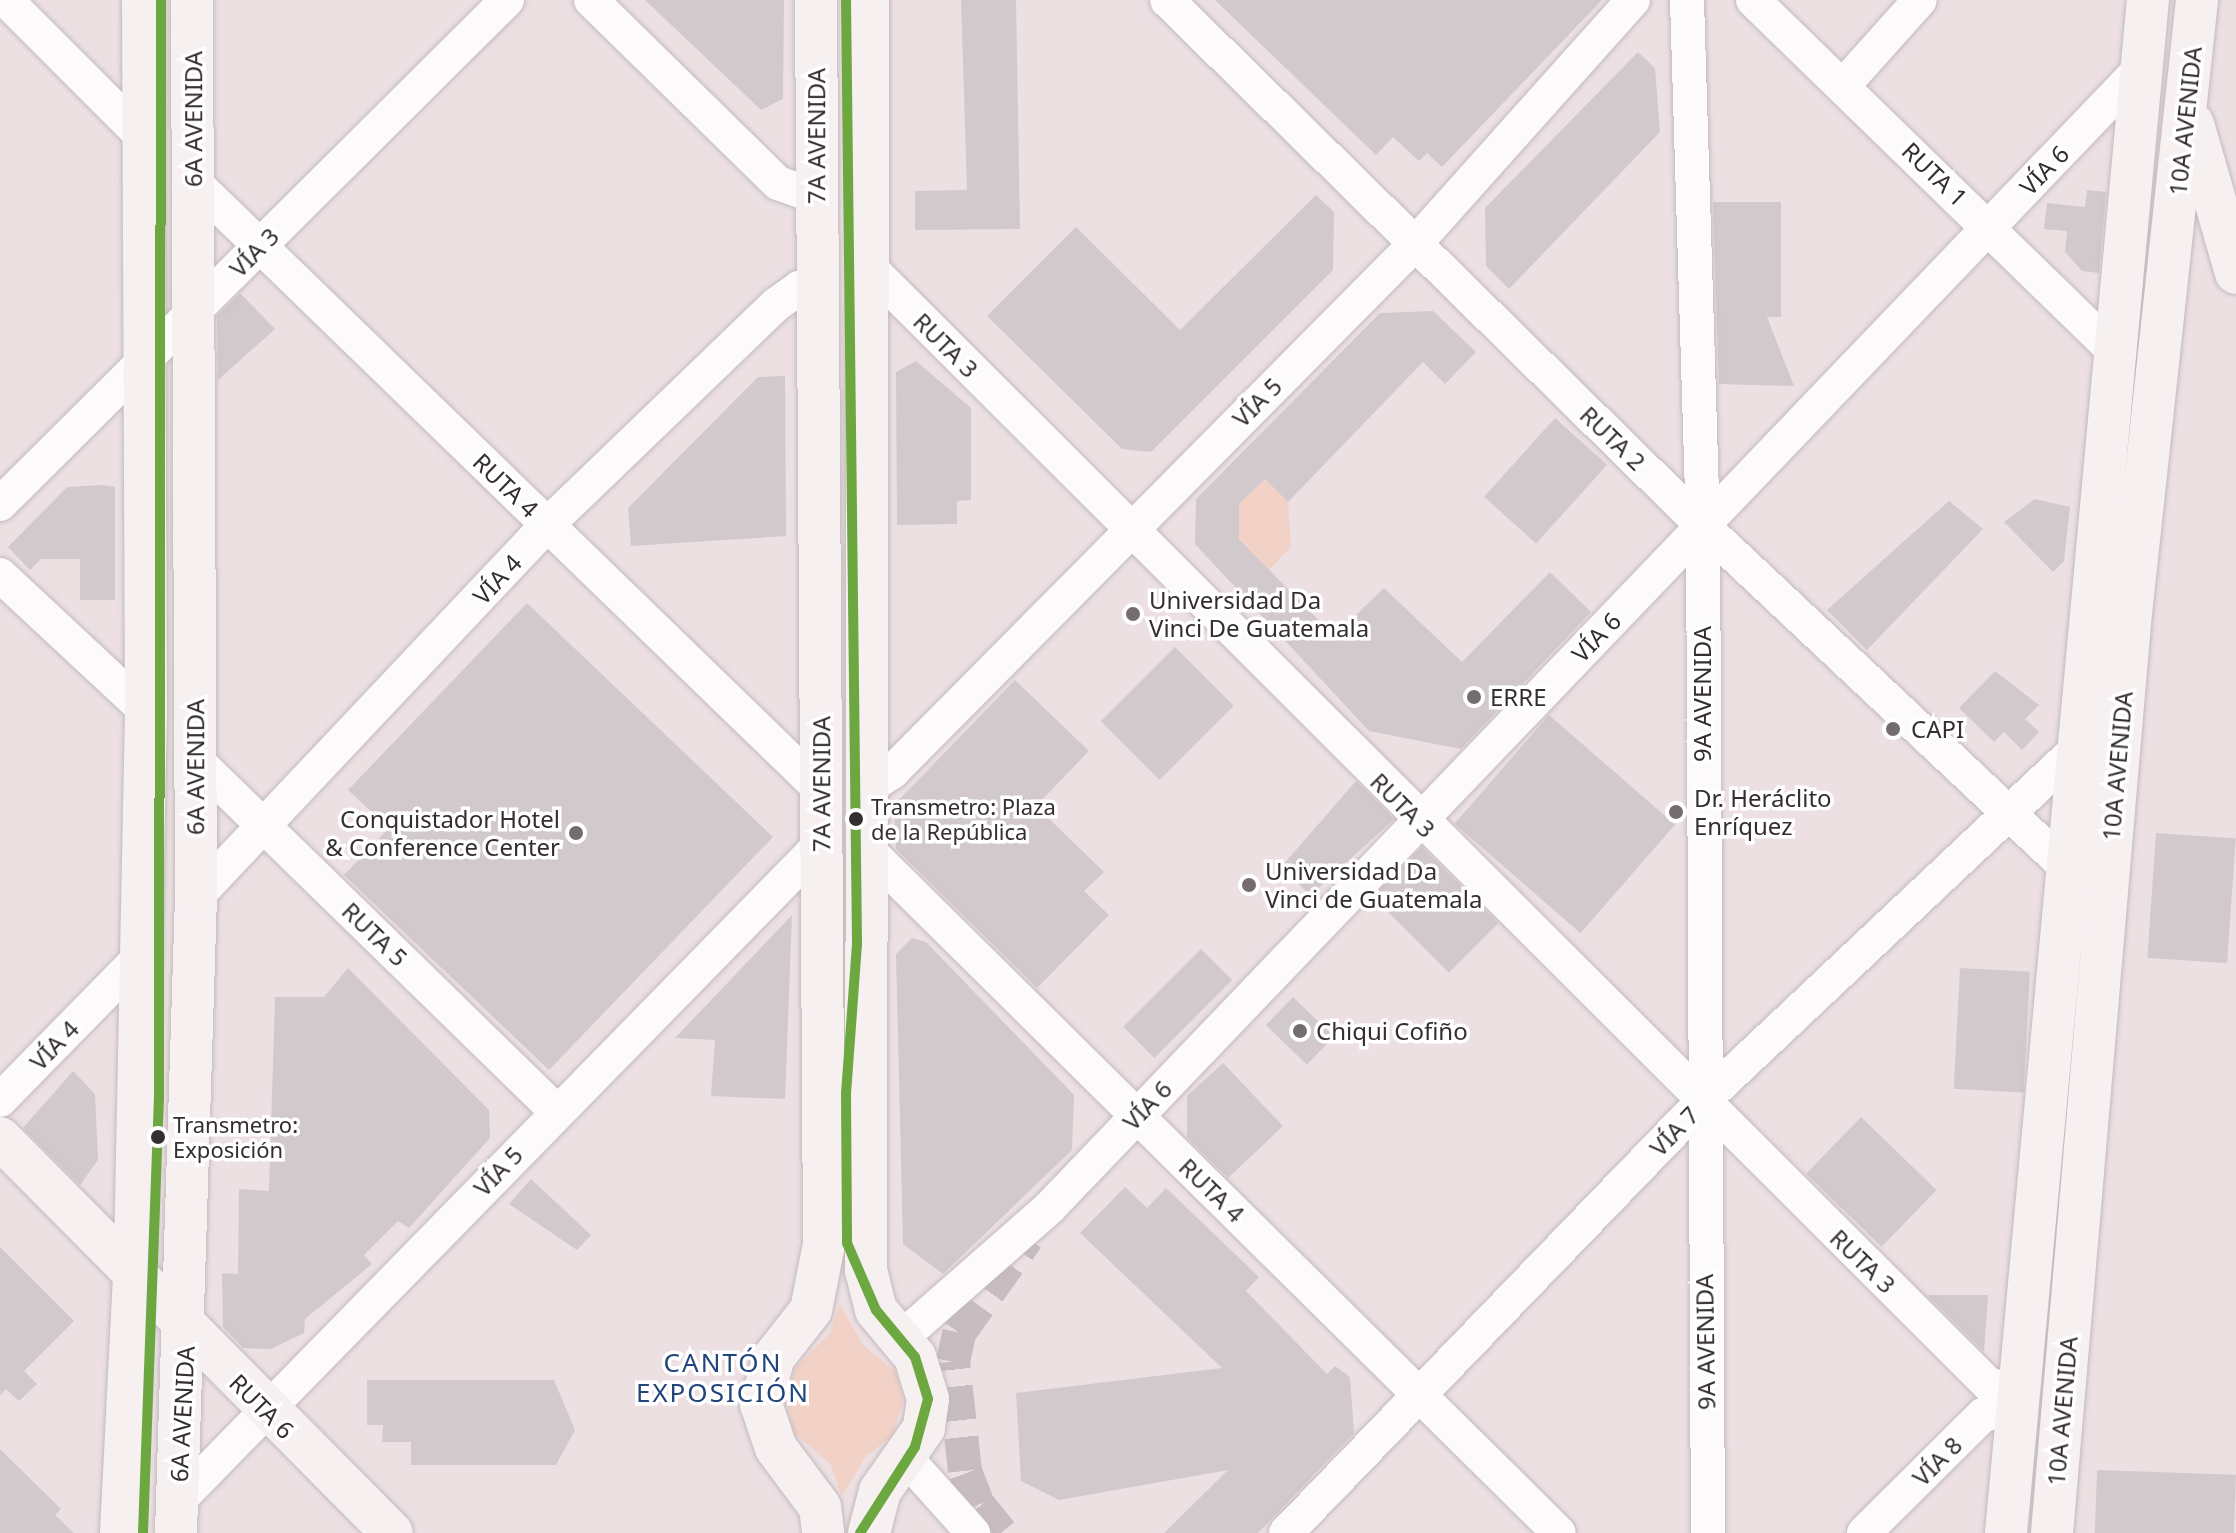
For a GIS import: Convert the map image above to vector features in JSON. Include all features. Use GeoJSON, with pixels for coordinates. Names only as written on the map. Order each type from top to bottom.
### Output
{"type":"FeatureCollection","features":[{"type":"Feature","properties":{"kind":"main road","name":"6A AVENIDA"},"geometry":{"type":"LineString","coordinates":[[121,1533],[134,1275],[146,711],[148,360],[143,0]]}},
{"type":"Feature","properties":{"kind":"main road","name":"6A AVENIDA"},"geometry":{"type":"LineString","coordinates":[[177,1517],[186,1329],[196,897],[192,0]]}},
{"type":"Feature","properties":{"kind":"main road","name":"7A AVENIDA"},"geometry":{"type":"LineString","coordinates":[[816,0],[822,1257],[811,1310],[774,1357],[761,1404],[776,1448],[820,1507],[823,1533]]}},
{"type":"Feature","properties":{"kind":"main road","name":"7A AVENIDA"},"geometry":{"type":"LineString","coordinates":[[868,0],[866,1270],[876,1310],[922,1371],[928,1399],[924,1428],[906,1458],[880,1491],[869,1533]]}},
{"type":"Feature","properties":{"kind":"main road","name":"10A AVENIDA"},"geometry":{"type":"LineString","coordinates":[[2052,1533],[2114,351],[2148,0]]}},
{"type":"Feature","properties":{"kind":"main road","name":"10A AVENIDA"},"geometry":{"type":"LineString","coordinates":[[2006,1533],[2067,868],[2094,726],[2188,107],[2197,0]]}},
{"type":"Feature","properties":{"kind":"main road"},"geometry":{"type":"LineString","coordinates":[[2188,107],[2236,273]]}},
{"type":"Feature","properties":{"kind":"main road","name":"RUTA 6"},"geometry":{"type":"LineString","coordinates":[[0,1138],[266,1411],[392,1533]]}},
{"type":"Feature","properties":{"kind":"main road"},"geometry":{"type":"LineString","coordinates":[[2018,1411],[2024,1464],[2019,1533]]}},
{"type":"Feature","properties":{"kind":"street"},"geometry":{"type":"LineString","coordinates":[[6,0],[143,137]]}},
{"type":"Feature","properties":{"kind":"street","name":"VÍA 3"},"geometry":{"type":"LineString","coordinates":[[0,504],[507,0]]}},
{"type":"Feature","properties":{"kind":"street"},"geometry":{"type":"LineString","coordinates":[[591,0],[778,183],[817,197]]}},
{"type":"Feature","properties":{"kind":"street","name":"RUTA 2"},"geometry":{"type":"LineString","coordinates":[[1167,0],[1703,526],[2067,868]]}},
{"type":"Feature","properties":{"kind":"street","name":"VÍA 5"},"geometry":{"type":"LineString","coordinates":[[866,789],[892,772],[1415,244],[1633,0]]}},
{"type":"Feature","properties":{"kind":"street","name":"9A AVENIDA"},"geometry":{"type":"LineString","coordinates":[[1687,0],[1703,526],[1701,1103],[1708,1533]]}},
{"type":"Feature","properties":{"kind":"street","name":"RUTA 1"},"geometry":{"type":"LineString","coordinates":[[1753,0],[1990,226],[2114,351]]}},
{"type":"Feature","properties":{"kind":"street"},"geometry":{"type":"LineString","coordinates":[[1843,86],[1920,0]]}},
{"type":"Feature","properties":{"kind":"street","name":"VÍA 6"},"geometry":{"type":"LineString","coordinates":[[900,1339],[1042,1218],[1136,1116],[2141,68]]}},
{"type":"Feature","properties":{"kind":"street","name":"RUTA 4"},"geometry":{"type":"LineString","coordinates":[[192,180],[821,790]]}},
{"type":"Feature","properties":{"kind":"street","name":"RUTA 3"},"geometry":{"type":"LineString","coordinates":[[867,265],[1701,1103],[2018,1411]]}},
{"type":"Feature","properties":{"kind":"street","name":"VÍA 4"},"geometry":{"type":"LineString","coordinates":[[196,897],[266,827],[547,525],[777,304],[799,288],[818,288]]}},
{"type":"Feature","properties":{"kind":"street"},"geometry":{"type":"LineString","coordinates":[[0,575],[146,711]]}},
{"type":"Feature","properties":{"kind":"street","name":"VÍA 7"},"geometry":{"type":"LineString","coordinates":[[1286,1533],[1423,1396],[1701,1103],[2010,815],[2094,726]]}},
{"type":"Feature","properties":{"kind":"street","name":"RUTA 5"},"geometry":{"type":"LineString","coordinates":[[194,758],[556,1111]]}},
{"type":"Feature","properties":{"kind":"street","name":"VÍA 5"},"geometry":{"type":"LineString","coordinates":[[177,1517],[266,1411],[556,1111],[822,843]]}},
{"type":"Feature","properties":{"kind":"street","name":"RUTA 4"},"geometry":{"type":"LineString","coordinates":[[866,848],[1559,1533]]}},
{"type":"Feature","properties":{"kind":"street","name":"VÍA 4"},"geometry":{"type":"LineString","coordinates":[[0,1100],[141,956]]}},
{"type":"Feature","properties":{"kind":"street","name":"VÍA 8"},"geometry":{"type":"LineString","coordinates":[[1864,1533],[1983,1415],[2018,1411]]}},
{"type":"Feature","properties":{"kind":"street"},"geometry":{"type":"LineString","coordinates":[[906,1458],[973,1533]]}},
{"type":"Feature","properties":{"kind":"shaded area"},"geometry":{"type":"Polygon","coordinates":[[[1265,479],[1288,502],[1291,547],[1269,570],[1239,539],[1239,504],[1265,479]]]}},
{"type":"Feature","properties":{"kind":"shaded area"},"geometry":{"type":"Polygon","coordinates":[[[840,1304],[863,1345],[896,1372],[904,1400],[892,1436],[865,1457],[842,1496],[830,1464],[794,1432],[785,1398],[797,1366],[830,1333],[840,1304]]]}},
{"type":"Feature","properties":{"kind":"building"},"geometry":{"type":"Polygon","coordinates":[[[645,0],[784,0],[783,99],[761,110],[645,0]]]}},
{"type":"Feature","properties":{"kind":"building"},"geometry":{"type":"Polygon","coordinates":[[[961,0],[1016,0],[1020,229],[915,230],[915,191],[967,190],[961,0]]]}},
{"type":"Feature","properties":{"kind":"building"},"geometry":{"type":"Polygon","coordinates":[[[1215,0],[1602,0],[1442,167],[1427,153],[1419,161],[1393,137],[1376,155],[1215,0]]]}},
{"type":"Feature","properties":{"kind":"building"},"geometry":{"type":"Polygon","coordinates":[[[1638,52],[1655,68],[1660,132],[1509,289],[1486,266],[1485,208],[1638,52]]]}},
{"type":"Feature","properties":{"kind":"building"},"geometry":{"type":"Polygon","coordinates":[[[2087,190],[2106,192],[2099,273],[2082,271],[2065,252],[2067,231],[2044,229],[2047,203],[2085,207],[2087,190]]]}},
{"type":"Feature","properties":{"kind":"building"},"geometry":{"type":"Polygon","coordinates":[[[1316,195],[1334,212],[1333,270],[1151,452],[1122,449],[987,316],[1076,227],[1180,330],[1316,195]]]}},
{"type":"Feature","properties":{"kind":"building"},"geometry":{"type":"Polygon","coordinates":[[[1713,202],[1781,202],[1781,317],[1767,317],[1794,386],[1719,384],[1713,202]]]}},
{"type":"Feature","properties":{"kind":"building"},"geometry":{"type":"Polygon","coordinates":[[[240,293],[275,329],[218,380],[217,316],[240,293]]]}},
{"type":"Feature","properties":{"kind":"building"},"geometry":{"type":"Polygon","coordinates":[[[1433,311],[1476,352],[1445,384],[1423,362],[1288,502],[1265,479],[1239,504],[1239,539],[1334,636],[1384,588],[1462,662],[1550,572],[1591,612],[1461,749],[1369,731],[1195,544],[1196,499],[1380,313],[1433,311]]]}},
{"type":"Feature","properties":{"kind":"building"},"geometry":{"type":"Polygon","coordinates":[[[916,361],[971,408],[971,500],[957,501],[957,524],[897,525],[896,372],[916,361]]]}},
{"type":"Feature","properties":{"kind":"building"},"geometry":{"type":"Polygon","coordinates":[[[785,376],[786,536],[631,546],[628,508],[758,377],[785,376]]]}},
{"type":"Feature","properties":{"kind":"building"},"geometry":{"type":"Polygon","coordinates":[[[1555,418],[1607,465],[1536,544],[1484,497],[1555,418]]]}},
{"type":"Feature","properties":{"kind":"building"},"geometry":{"type":"Polygon","coordinates":[[[67,487],[115,487],[115,600],[80,600],[80,559],[41,559],[30,570],[8,547],[67,487]]]}},
{"type":"Feature","properties":{"kind":"building"},"geometry":{"type":"Polygon","coordinates":[[[2035,499],[2070,507],[2064,561],[2053,572],[2004,522],[2035,499]]]}},
{"type":"Feature","properties":{"kind":"building"},"geometry":{"type":"Polygon","coordinates":[[[1949,501],[1983,529],[1867,650],[1827,610],[1949,501]]]}},
{"type":"Feature","properties":{"kind":"building","name":"Conquistador Hotel & Conference Center"},"geometry":{"type":"Polygon","coordinates":[[[527,603],[773,837],[549,1070],[344,875],[389,828],[348,790],[527,603]]]}},
{"type":"Feature","properties":{"kind":"building"},"geometry":{"type":"Polygon","coordinates":[[[1175,647],[1234,706],[1159,780],[1101,721],[1175,647]]]}},
{"type":"Feature","properties":{"kind":"building"},"geometry":{"type":"Polygon","coordinates":[[[1995,671],[2039,705],[2025,719],[2039,732],[2022,750],[2004,732],[1994,742],[1959,708],[1995,671]]]}},
{"type":"Feature","properties":{"kind":"building"},"geometry":{"type":"Polygon","coordinates":[[[1015,680],[1089,751],[1036,806],[1104,872],[1084,891],[1109,915],[1037,988],[896,849],[894,805],[1015,680]]]}},
{"type":"Feature","properties":{"kind":"building"},"geometry":{"type":"Polygon","coordinates":[[[1549,715],[1675,825],[1581,933],[1455,824],[1549,715]]]}},
{"type":"Feature","properties":{"kind":"building"},"geometry":{"type":"Polygon","coordinates":[[[1356,781],[1394,819],[1310,896],[1282,866],[1356,781]]]}},
{"type":"Feature","properties":{"kind":"building"},"geometry":{"type":"Polygon","coordinates":[[[2156,833],[2236,839],[2227,963],[2147,958],[2156,833]]]}},
{"type":"Feature","properties":{"kind":"building"},"geometry":{"type":"Polygon","coordinates":[[[1422,847],[1498,923],[1449,973],[1373,896],[1422,847]]]}},
{"type":"Feature","properties":{"kind":"building"},"geometry":{"type":"Polygon","coordinates":[[[792,915],[785,1099],[711,1096],[715,1040],[675,1038],[792,915]]]}},
{"type":"Feature","properties":{"kind":"building"},"geometry":{"type":"Polygon","coordinates":[[[912,938],[926,942],[1074,1095],[1072,1150],[943,1274],[903,1244],[896,954],[912,938]]]}},
{"type":"Feature","properties":{"kind":"building"},"geometry":{"type":"Polygon","coordinates":[[[1201,949],[1232,980],[1154,1058],[1123,1027],[1201,949]]]}},
{"type":"Feature","properties":{"kind":"building"},"geometry":{"type":"Polygon","coordinates":[[[348,968],[489,1110],[490,1138],[409,1228],[398,1221],[364,1255],[372,1264],[305,1319],[304,1333],[271,1349],[243,1348],[223,1327],[222,1273],[238,1274],[239,1189],[269,1191],[275,997],[324,997],[348,968]]]}},
{"type":"Feature","properties":{"kind":"building"},"geometry":{"type":"Polygon","coordinates":[[[1960,968],[2030,972],[2024,1092],[1954,1089],[1960,968]]]}},
{"type":"Feature","properties":{"kind":"building","name":"Chiqui Cofiño"},"geometry":{"type":"Polygon","coordinates":[[[1293,997],[1334,1037],[1307,1065],[1266,1025],[1293,997]]]}},
{"type":"Feature","properties":{"kind":"building"},"geometry":{"type":"Polygon","coordinates":[[[1223,1063],[1283,1126],[1228,1178],[1187,1137],[1187,1096],[1223,1063]]]}},
{"type":"Feature","properties":{"kind":"building"},"geometry":{"type":"Polygon","coordinates":[[[73,1071],[95,1094],[98,1160],[80,1185],[23,1128],[73,1071]]]}},
{"type":"Feature","properties":{"kind":"building"},"geometry":{"type":"Polygon","coordinates":[[[1861,1117],[1937,1190],[1882,1247],[1806,1174],[1861,1117]]]}},
{"type":"Feature","properties":{"kind":"building"},"geometry":{"type":"Polygon","coordinates":[[[531,1179],[591,1235],[577,1250],[509,1204],[531,1179]]]}},
{"type":"Feature","properties":{"kind":"building"},"geometry":{"type":"Polygon","coordinates":[[[1125,1187],[1147,1208],[1166,1188],[1259,1277],[1246,1291],[1327,1374],[1335,1366],[1350,1377],[1354,1433],[1258,1533],[1164,1533],[1228,1470],[1059,1500],[1021,1481],[1016,1393],[1222,1368],[1080,1233],[1125,1187]]]}},
{"type":"Feature","properties":{"kind":"building"},"geometry":{"type":"Polygon","coordinates":[[[0,1247],[74,1321],[24,1371],[37,1384],[19,1401],[6,1389],[0,1395],[0,1247]]]}},
{"type":"Feature","properties":{"kind":"building"},"geometry":{"type":"Polygon","coordinates":[[[1927,1295],[1988,1295],[1984,1352],[1927,1295]]]}},
{"type":"Feature","properties":{"kind":"building"},"geometry":{"type":"Polygon","coordinates":[[[367,1380],[554,1380],[575,1430],[556,1465],[411,1465],[411,1442],[382,1442],[383,1425],[367,1425],[367,1380]]]}},
{"type":"Feature","properties":{"kind":"building"},"geometry":{"type":"Polygon","coordinates":[[[0,1449],[61,1509],[55,1515],[74,1533],[0,1533],[0,1449]]]}},
{"type":"Feature","properties":{"kind":"building"},"geometry":{"type":"Polygon","coordinates":[[[2097,1470],[2236,1475],[2234,1533],[2095,1533],[2097,1470]]]}},
{"type":"Feature","properties":{"kind":"tunnel"},"geometry":{"type":"LineString","coordinates":[[1001,1533],[978,1505],[965,1471],[953,1362],[959,1333],[1027,1238]]}},
{"type":"Feature","properties":{"kind":"transit line"},"geometry":{"type":"LineString","coordinates":[[143,1533],[159,1097],[161,0]]}},
{"type":"Feature","properties":{"kind":"transit line"},"geometry":{"type":"LineString","coordinates":[[846,0],[857,944],[846,1093],[847,1243],[876,1310],[915,1357],[928,1399],[915,1447],[860,1533]]}},
{"type":"Feature","properties":{"kind":"place","name":"Universidad Da Vinci De Guatemala"},"geometry":{"type":"Point","coordinates":[1133,614]}},
{"type":"Feature","properties":{"kind":"place","name":"ERRE"},"geometry":{"type":"Point","coordinates":[1474,697]}},
{"type":"Feature","properties":{"kind":"place","name":"CAPI"},"geometry":{"type":"Point","coordinates":[1893,729]}},
{"type":"Feature","properties":{"kind":"place","name":"Dr. Heráclito Enríquez"},"geometry":{"type":"Point","coordinates":[1676,812]}},
{"type":"Feature","properties":{"kind":"place","name":"Transmetro: Plaza de la República"},"geometry":{"type":"Point","coordinates":[856,819]}},
{"type":"Feature","properties":{"kind":"place","name":"Conquistador Hotel & Conference Center"},"geometry":{"type":"Point","coordinates":[576,833]}},
{"type":"Feature","properties":{"kind":"place","name":"Universidad Da Vinci de Guatemala"},"geometry":{"type":"Point","coordinates":[1249,885]}},
{"type":"Feature","properties":{"kind":"place","name":"Chiqui Cofiño"},"geometry":{"type":"Point","coordinates":[1300,1031]}},
{"type":"Feature","properties":{"kind":"place","name":"Transmetro: Exposición"},"geometry":{"type":"Point","coordinates":[158,1137]}},
{"type":"Feature","properties":{"kind":"district","name":"CANTÓN EXPOSICIÓN"},"geometry":{"type":"Point","coordinates":[723,1378]}}]}
